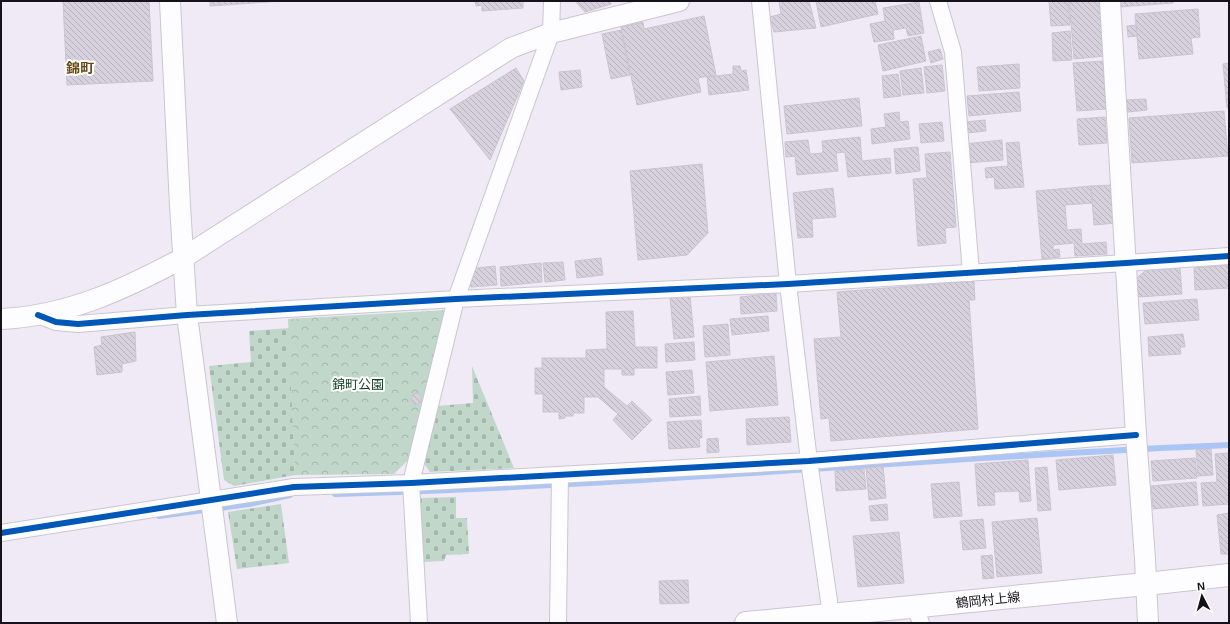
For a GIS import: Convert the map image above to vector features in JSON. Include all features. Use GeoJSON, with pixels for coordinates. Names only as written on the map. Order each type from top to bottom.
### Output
{"type":"FeatureCollection","features":[{"type":"Feature","properties":{"kind":"main road","name":"鶴岡村上線"},"geometry":{"type":"LineString","coordinates":[[746,623],[831,615],[918,615],[1146,584],[1229,575]]}},
{"type":"Feature","properties":{"kind":"street"},"geometry":{"type":"LineString","coordinates":[[170,1],[187,315],[227,623]]}},
{"type":"Feature","properties":{"kind":"street"},"geometry":{"type":"LineString","coordinates":[[419,623],[411,483],[456,299],[551,33],[552,1]]}},
{"type":"Feature","properties":{"kind":"street"},"geometry":{"type":"LineString","coordinates":[[1,319],[38,315],[69,308],[99,298],[183,258],[511,48],[551,33],[680,1]]}},
{"type":"Feature","properties":{"kind":"street"},"geometry":{"type":"LineString","coordinates":[[760,1],[788,284],[809,461],[831,615]]}},
{"type":"Feature","properties":{"kind":"street"},"geometry":{"type":"LineString","coordinates":[[938,1],[952,52],[971,273]]}},
{"type":"Feature","properties":{"kind":"street"},"geometry":{"type":"LineString","coordinates":[[1110,1],[1148,623]]}},
{"type":"Feature","properties":{"kind":"street"},"geometry":{"type":"LineString","coordinates":[[38,315],[56,322],[78,324],[187,315],[456,299],[788,284],[1229,256]]}},
{"type":"Feature","properties":{"kind":"street"},"geometry":{"type":"LineString","coordinates":[[1,533],[294,486],[411,483],[809,461],[1136,435]]}},
{"type":"Feature","properties":{"kind":"street"},"geometry":{"type":"LineString","coordinates":[[558,623],[560,475]]}},
{"type":"Feature","properties":{"kind":"green space","name":"錦町公園"},"geometry":{"type":"Polygon","coordinates":[[[447,310],[408,460],[394,474],[295,475],[288,319],[447,310]]]}},
{"type":"Feature","properties":{"kind":"green space"},"geometry":{"type":"Polygon","coordinates":[[[289,328],[295,475],[234,486],[224,480],[209,366],[251,362],[249,331],[289,328]]]}},
{"type":"Feature","properties":{"kind":"green space"},"geometry":{"type":"Polygon","coordinates":[[[472,366],[514,468],[430,472],[423,462],[437,406],[473,403],[472,366]]]}},
{"type":"Feature","properties":{"kind":"green space"},"geometry":{"type":"Polygon","coordinates":[[[456,497],[456,518],[467,518],[469,554],[446,555],[444,561],[422,562],[420,498],[456,497]]]}},
{"type":"Feature","properties":{"kind":"green space"},"geometry":{"type":"Polygon","coordinates":[[[281,504],[289,563],[237,569],[228,512],[281,504]]]}},
{"type":"Feature","properties":{"kind":"building"},"geometry":{"type":"Polygon","coordinates":[[[63,1],[149,1],[153,81],[67,85],[63,1]]]}},
{"type":"Feature","properties":{"kind":"building"},"geometry":{"type":"Polygon","coordinates":[[[210,1],[282,1],[210,6],[210,1]]]}},
{"type":"Feature","properties":{"kind":"building"},"geometry":{"type":"Polygon","coordinates":[[[475,1],[523,1],[523,8],[482,11],[482,5],[476,6],[475,1]]]}},
{"type":"Feature","properties":{"kind":"building"},"geometry":{"type":"Polygon","coordinates":[[[575,1],[610,1],[611,4],[585,12],[575,1]]]}},
{"type":"Feature","properties":{"kind":"building"},"geometry":{"type":"Polygon","coordinates":[[[779,1],[809,1],[816,28],[774,32],[770,17],[781,14],[779,1]]]}},
{"type":"Feature","properties":{"kind":"building"},"geometry":{"type":"Polygon","coordinates":[[[816,1],[875,1],[878,14],[821,27],[816,1]]]}},
{"type":"Feature","properties":{"kind":"building"},"geometry":{"type":"Polygon","coordinates":[[[1049,1],[1068,1],[1070,25],[1051,26],[1049,1]]]}},
{"type":"Feature","properties":{"kind":"building"},"geometry":{"type":"Polygon","coordinates":[[[1069,1],[1100,1],[1105,56],[1074,59],[1069,1]]]}},
{"type":"Feature","properties":{"kind":"building"},"geometry":{"type":"Polygon","coordinates":[[[1118,1],[1173,1],[1173,3],[1118,7],[1118,1]]]}},
{"type":"Feature","properties":{"kind":"building"},"geometry":{"type":"Polygon","coordinates":[[[919,2],[924,33],[908,36],[906,28],[893,30],[894,39],[874,42],[870,24],[885,21],[883,8],[919,2]]]}},
{"type":"Feature","properties":{"kind":"building"},"geometry":{"type":"Polygon","coordinates":[[[1198,9],[1200,37],[1191,38],[1193,54],[1139,59],[1135,14],[1198,9]]]}},
{"type":"Feature","properties":{"kind":"building"},"geometry":{"type":"Polygon","coordinates":[[[704,16],[716,75],[698,78],[701,92],[637,105],[621,27],[643,22],[644,29],[704,16]]]}},
{"type":"Feature","properties":{"kind":"building"},"geometry":{"type":"Polygon","coordinates":[[[1136,25],[1137,36],[1128,37],[1127,26],[1136,25]]]}},
{"type":"Feature","properties":{"kind":"building"},"geometry":{"type":"Polygon","coordinates":[[[621,30],[630,75],[611,79],[602,34],[621,30]]]}},
{"type":"Feature","properties":{"kind":"building"},"geometry":{"type":"Polygon","coordinates":[[[1070,31],[1072,60],[1053,61],[1052,33],[1070,31]]]}},
{"type":"Feature","properties":{"kind":"building"},"geometry":{"type":"Polygon","coordinates":[[[921,36],[926,61],[883,71],[878,45],[921,36]]]}},
{"type":"Feature","properties":{"kind":"building"},"geometry":{"type":"Polygon","coordinates":[[[940,49],[943,59],[931,63],[928,52],[940,49]]]}},
{"type":"Feature","properties":{"kind":"building"},"geometry":{"type":"Polygon","coordinates":[[[1103,61],[1106,109],[1077,111],[1073,63],[1103,61]]]}},
{"type":"Feature","properties":{"kind":"building"},"geometry":{"type":"Polygon","coordinates":[[[1229,63],[1229,108],[1227,108],[1223,64],[1229,63]]]}},
{"type":"Feature","properties":{"kind":"building"},"geometry":{"type":"Polygon","coordinates":[[[1019,64],[1020,88],[979,91],[977,67],[1019,64]]]}},
{"type":"Feature","properties":{"kind":"building"},"geometry":{"type":"Polygon","coordinates":[[[942,65],[945,91],[927,93],[924,67],[942,65]]]}},
{"type":"Feature","properties":{"kind":"building"},"geometry":{"type":"Polygon","coordinates":[[[733,66],[740,66],[741,71],[746,70],[749,90],[709,95],[707,77],[733,74],[733,66]]]}},
{"type":"Feature","properties":{"kind":"building"},"geometry":{"type":"Polygon","coordinates":[[[516,68],[524,81],[490,160],[450,109],[516,68]]]}},
{"type":"Feature","properties":{"kind":"building"},"geometry":{"type":"Polygon","coordinates":[[[921,68],[924,93],[903,95],[900,71],[921,68]]]}},
{"type":"Feature","properties":{"kind":"building"},"geometry":{"type":"Polygon","coordinates":[[[580,70],[582,87],[561,90],[559,72],[580,70]]]}},
{"type":"Feature","properties":{"kind":"building"},"geometry":{"type":"Polygon","coordinates":[[[898,74],[901,96],[884,98],[882,76],[898,74]]]}},
{"type":"Feature","properties":{"kind":"building"},"geometry":{"type":"Polygon","coordinates":[[[1019,92],[1021,111],[969,116],[967,96],[1019,92]]]}},
{"type":"Feature","properties":{"kind":"building"},"geometry":{"type":"Polygon","coordinates":[[[859,98],[862,126],[787,134],[784,106],[859,98]]]}},
{"type":"Feature","properties":{"kind":"building"},"geometry":{"type":"Polygon","coordinates":[[[1146,99],[1147,110],[1128,112],[1126,100],[1146,99]]]}},
{"type":"Feature","properties":{"kind":"building"},"geometry":{"type":"Polygon","coordinates":[[[1224,111],[1228,156],[1132,163],[1129,118],[1224,111]]]}},
{"type":"Feature","properties":{"kind":"building"},"geometry":{"type":"Polygon","coordinates":[[[899,112],[900,122],[908,121],[910,139],[872,144],[871,129],[886,127],[884,114],[899,112]]]}},
{"type":"Feature","properties":{"kind":"building"},"geometry":{"type":"Polygon","coordinates":[[[1105,117],[1107,143],[1079,145],[1077,119],[1105,117]]]}},
{"type":"Feature","properties":{"kind":"building"},"geometry":{"type":"Polygon","coordinates":[[[985,120],[986,131],[967,133],[966,122],[985,120]]]}},
{"type":"Feature","properties":{"kind":"building"},"geometry":{"type":"Polygon","coordinates":[[[942,122],[944,141],[921,143],[919,124],[942,122]]]}},
{"type":"Feature","properties":{"kind":"building"},"geometry":{"type":"Polygon","coordinates":[[[860,137],[862,161],[890,158],[891,173],[848,177],[845,152],[836,153],[838,171],[797,175],[795,156],[786,157],[785,142],[808,140],[810,154],[823,153],[822,141],[860,137]]]}},
{"type":"Feature","properties":{"kind":"building"},"geometry":{"type":"Polygon","coordinates":[[[1002,140],[1003,160],[966,163],[964,144],[1002,140]]]}},
{"type":"Feature","properties":{"kind":"building"},"geometry":{"type":"Polygon","coordinates":[[[1019,142],[1024,187],[995,189],[994,177],[986,178],[985,168],[1008,166],[1006,143],[1019,142]]]}},
{"type":"Feature","properties":{"kind":"building"},"geometry":{"type":"Polygon","coordinates":[[[918,147],[920,171],[896,174],[894,149],[918,147]]]}},
{"type":"Feature","properties":{"kind":"building"},"geometry":{"type":"Polygon","coordinates":[[[950,152],[956,227],[945,228],[946,243],[918,246],[913,179],[927,178],[925,154],[950,152]]]}},
{"type":"Feature","properties":{"kind":"building"},"geometry":{"type":"Polygon","coordinates":[[[702,164],[708,233],[687,255],[638,260],[630,171],[702,164]]]}},
{"type":"Feature","properties":{"kind":"building"},"geometry":{"type":"Polygon","coordinates":[[[1114,185],[1117,223],[1094,225],[1091,186],[1114,185]]]}},
{"type":"Feature","properties":{"kind":"building"},"geometry":{"type":"Polygon","coordinates":[[[1091,186],[1092,203],[1065,205],[1067,230],[1081,229],[1082,244],[1106,242],[1107,254],[1075,256],[1074,243],[1053,245],[1053,250],[1059,249],[1060,257],[1042,259],[1036,191],[1091,186]]]}},
{"type":"Feature","properties":{"kind":"building"},"geometry":{"type":"Polygon","coordinates":[[[833,188],[836,217],[812,219],[813,237],[798,238],[793,193],[833,188]]]}},
{"type":"Feature","properties":{"kind":"building"},"geometry":{"type":"Polygon","coordinates":[[[601,258],[603,275],[577,278],[575,261],[601,258]]]}},
{"type":"Feature","properties":{"kind":"building"},"geometry":{"type":"Polygon","coordinates":[[[563,262],[565,280],[545,282],[543,263],[563,262]]]}},
{"type":"Feature","properties":{"kind":"building"},"geometry":{"type":"Polygon","coordinates":[[[541,263],[542,282],[501,286],[500,267],[541,263]]]}},
{"type":"Feature","properties":{"kind":"building"},"geometry":{"type":"Polygon","coordinates":[[[1229,265],[1229,288],[1195,290],[1194,268],[1229,265]]]}},
{"type":"Feature","properties":{"kind":"building"},"geometry":{"type":"Polygon","coordinates":[[[495,266],[497,285],[471,287],[469,269],[495,266]]]}},
{"type":"Feature","properties":{"kind":"building"},"geometry":{"type":"Polygon","coordinates":[[[1180,268],[1182,294],[1139,297],[1137,278],[1146,270],[1180,268]]]}},
{"type":"Feature","properties":{"kind":"building"},"geometry":{"type":"Polygon","coordinates":[[[974,281],[975,300],[969,300],[978,429],[831,441],[829,418],[821,419],[814,339],[841,337],[837,292],[974,281]]]}},
{"type":"Feature","properties":{"kind":"building"},"geometry":{"type":"Polygon","coordinates":[[[776,293],[777,311],[741,314],[740,297],[776,293]]]}},
{"type":"Feature","properties":{"kind":"building"},"geometry":{"type":"Polygon","coordinates":[[[690,296],[694,337],[674,339],[670,298],[690,296]]]}},
{"type":"Feature","properties":{"kind":"building"},"geometry":{"type":"Polygon","coordinates":[[[1197,299],[1199,320],[1145,324],[1143,303],[1197,299]]]}},
{"type":"Feature","properties":{"kind":"building"},"geometry":{"type":"Polygon","coordinates":[[[633,311],[635,347],[657,347],[657,368],[634,368],[634,375],[622,375],[622,369],[604,369],[604,387],[627,406],[632,401],[652,420],[632,440],[613,420],[618,414],[598,397],[584,397],[584,413],[573,413],[573,416],[565,416],[565,418],[559,419],[559,412],[543,412],[543,394],[535,394],[535,368],[542,368],[542,358],[586,358],[586,350],[607,349],[606,312],[633,311]]]}},
{"type":"Feature","properties":{"kind":"building"},"geometry":{"type":"Polygon","coordinates":[[[768,316],[769,331],[732,335],[730,319],[768,316]]]}},
{"type":"Feature","properties":{"kind":"building"},"geometry":{"type":"Polygon","coordinates":[[[728,324],[730,355],[705,357],[703,326],[728,324]]]}},
{"type":"Feature","properties":{"kind":"building"},"geometry":{"type":"Polygon","coordinates":[[[135,332],[136,361],[122,364],[122,372],[97,375],[94,347],[102,345],[101,337],[135,332]]]}},
{"type":"Feature","properties":{"kind":"building"},"geometry":{"type":"Polygon","coordinates":[[[1183,334],[1185,347],[1180,347],[1181,354],[1149,356],[1148,337],[1183,334]]]}},
{"type":"Feature","properties":{"kind":"building"},"geometry":{"type":"Polygon","coordinates":[[[694,342],[695,360],[666,362],[665,344],[694,342]]]}},
{"type":"Feature","properties":{"kind":"building"},"geometry":{"type":"Polygon","coordinates":[[[774,356],[778,405],[710,411],[706,362],[774,356]]]}},
{"type":"Feature","properties":{"kind":"building"},"geometry":{"type":"Polygon","coordinates":[[[692,370],[694,393],[668,395],[666,372],[692,370]]]}},
{"type":"Feature","properties":{"kind":"building"},"geometry":{"type":"Polygon","coordinates":[[[417,393],[421,397],[421,402],[415,405],[411,401],[412,395],[417,393]]]}},
{"type":"Feature","properties":{"kind":"building"},"geometry":{"type":"Polygon","coordinates":[[[700,396],[701,415],[670,417],[669,399],[700,396]]]}},
{"type":"Feature","properties":{"kind":"building"},"geometry":{"type":"Polygon","coordinates":[[[789,417],[791,442],[747,445],[746,419],[789,417]]]}},
{"type":"Feature","properties":{"kind":"building"},"geometry":{"type":"Polygon","coordinates":[[[701,420],[702,438],[699,438],[700,447],[669,449],[667,422],[701,420]]]}},
{"type":"Feature","properties":{"kind":"building"},"geometry":{"type":"Polygon","coordinates":[[[718,438],[719,452],[707,453],[707,439],[718,438]]]}},
{"type":"Feature","properties":{"kind":"building"},"geometry":{"type":"Polygon","coordinates":[[[1211,449],[1213,475],[1198,476],[1196,450],[1211,449]]]}},
{"type":"Feature","properties":{"kind":"building"},"geometry":{"type":"Polygon","coordinates":[[[1229,453],[1229,504],[1203,506],[1201,483],[1217,482],[1215,454],[1229,453]]]}},
{"type":"Feature","properties":{"kind":"building"},"geometry":{"type":"Polygon","coordinates":[[[1113,455],[1116,485],[1059,490],[1056,460],[1113,455]]]}},
{"type":"Feature","properties":{"kind":"building"},"geometry":{"type":"Polygon","coordinates":[[[1195,458],[1197,478],[1153,481],[1151,461],[1195,458]]]}},
{"type":"Feature","properties":{"kind":"building"},"geometry":{"type":"Polygon","coordinates":[[[1028,460],[1031,501],[1020,502],[1019,491],[994,492],[995,505],[978,506],[975,464],[1028,460]]]}},
{"type":"Feature","properties":{"kind":"building"},"geometry":{"type":"Polygon","coordinates":[[[883,466],[886,498],[869,500],[866,468],[883,466]]]}},
{"type":"Feature","properties":{"kind":"building"},"geometry":{"type":"Polygon","coordinates":[[[1047,467],[1051,510],[1038,511],[1035,468],[1047,467]]]}},
{"type":"Feature","properties":{"kind":"building"},"geometry":{"type":"Polygon","coordinates":[[[864,469],[866,489],[836,491],[835,471],[864,469]]]}},
{"type":"Feature","properties":{"kind":"building"},"geometry":{"type":"Polygon","coordinates":[[[959,482],[962,516],[934,518],[931,484],[959,482]]]}},
{"type":"Feature","properties":{"kind":"building"},"geometry":{"type":"Polygon","coordinates":[[[1196,482],[1198,505],[1153,509],[1151,486],[1196,482]]]}},
{"type":"Feature","properties":{"kind":"building"},"geometry":{"type":"Polygon","coordinates":[[[887,504],[888,520],[871,521],[869,506],[887,504]]]}},
{"type":"Feature","properties":{"kind":"building"},"geometry":{"type":"Polygon","coordinates":[[[1229,513],[1229,554],[1221,554],[1217,515],[1229,513]]]}},
{"type":"Feature","properties":{"kind":"building"},"geometry":{"type":"Polygon","coordinates":[[[1037,518],[1042,573],[997,577],[992,522],[1037,518]]]}},
{"type":"Feature","properties":{"kind":"building"},"geometry":{"type":"Polygon","coordinates":[[[983,519],[986,548],[963,550],[960,521],[983,519]]]}},
{"type":"Feature","properties":{"kind":"building"},"geometry":{"type":"Polygon","coordinates":[[[899,532],[904,583],[858,587],[853,536],[899,532]]]}},
{"type":"Feature","properties":{"kind":"building"},"geometry":{"type":"Polygon","coordinates":[[[992,555],[994,578],[983,579],[981,556],[992,555]]]}},
{"type":"Feature","properties":{"kind":"building"},"geometry":{"type":"Polygon","coordinates":[[[688,580],[689,603],[660,604],[659,581],[688,580]]]}},
{"type":"Feature","properties":{"kind":"waterway"},"geometry":{"type":"LineString","coordinates":[[335,494],[559,485],[1117,450],[1229,445]]}},
{"type":"Feature","properties":{"kind":"waterway"},"geometry":{"type":"LineString","coordinates":[[159,516],[249,504],[290,495]]}},
{"type":"Feature","properties":{"kind":"cycle path"},"geometry":{"type":"LineString","coordinates":[[38,315],[56,322],[78,324],[187,315],[456,299],[788,284],[1229,256]]}},
{"type":"Feature","properties":{"kind":"cycle path"},"geometry":{"type":"LineString","coordinates":[[1,533],[294,487],[411,483],[809,461],[1136,435]]}},
{"type":"Feature","properties":{"kind":"district","name":"錦町"},"geometry":{"type":"Point","coordinates":[80,68]}}]}
